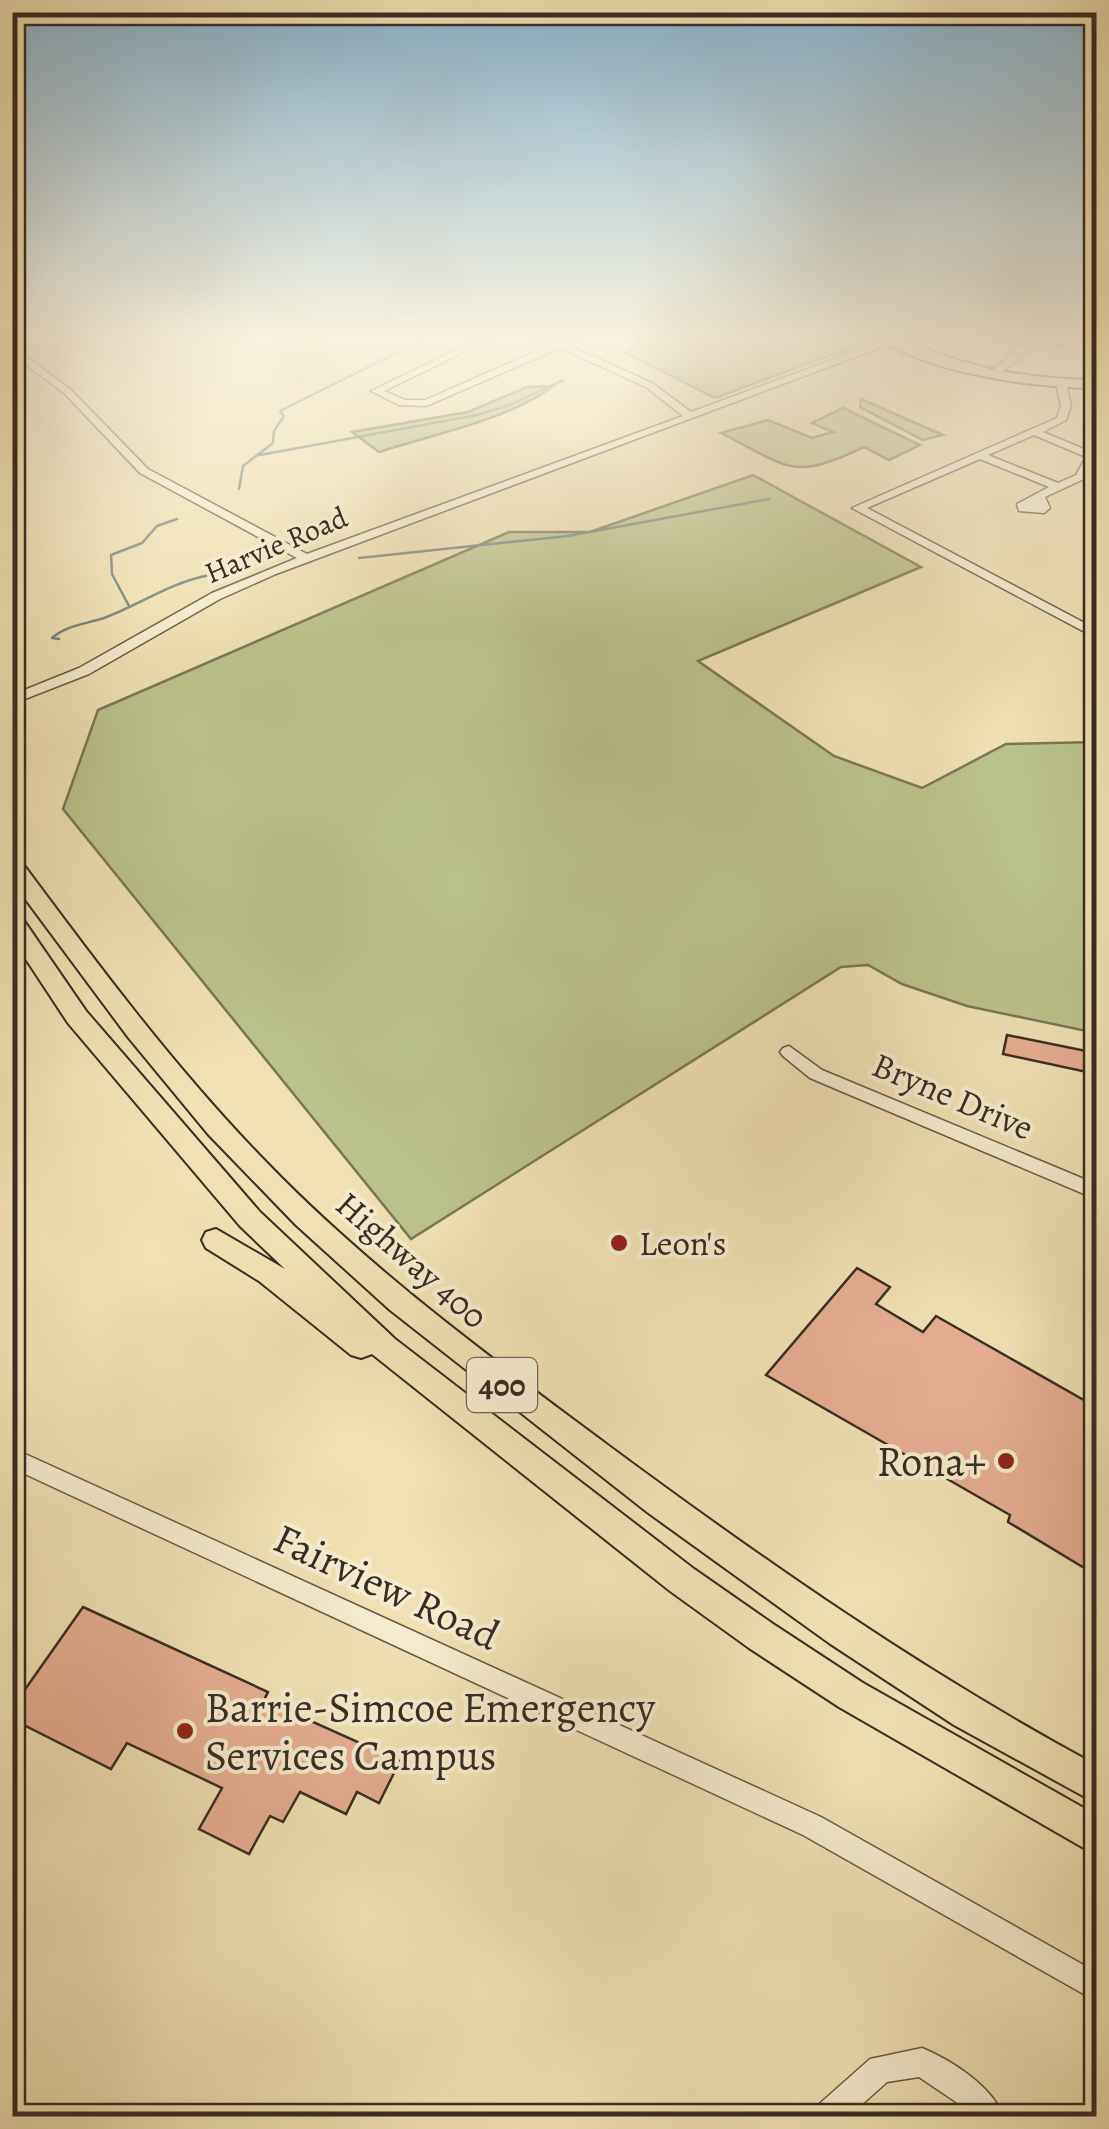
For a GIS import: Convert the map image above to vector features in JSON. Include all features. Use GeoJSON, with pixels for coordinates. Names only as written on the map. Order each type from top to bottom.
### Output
{"type":"FeatureCollection","features":[{"type":"Feature","properties":{"kind":"highway","name":"Highway 400"},"geometry":{"type":"LineString","coordinates":[[12,865],[114,1006],[218,1128],[334,1245],[432,1331],[774,1587],[1037,1754],[1096,1785]]}},
{"type":"Feature","properties":{"kind":"highway","name":"400"},"geometry":{"type":"LineString","coordinates":[[12,920],[77,1016],[250,1220],[385,1348],[682,1580],[776,1646],[850,1695],[1096,1836]]}},
{"type":"Feature","properties":{"kind":"highway"},"geometry":{"type":"LineString","coordinates":[[216,1240],[268,1273],[392,1370],[454,1404]]}},
{"type":"Feature","properties":{"kind":"street"},"geometry":{"type":"LineString","coordinates":[[110,435],[144,471],[306,558]]}},
{"type":"Feature","properties":{"kind":"street","name":"Harvie Road"},"geometry":{"type":"LineString","coordinates":[[12,700],[84,671],[216,596],[306,558],[641,435]]}},
{"type":"Feature","properties":{"kind":"street"},"geometry":{"type":"LineString","coordinates":[[1028,435],[858,508],[1096,634]]}},
{"type":"Feature","properties":{"kind":"street"},"geometry":{"type":"LineString","coordinates":[[1039,496],[1084,474],[1092,456],[1044,435]]}},
{"type":"Feature","properties":{"kind":"street"},"geometry":{"type":"LineString","coordinates":[[981,456],[1058,487]]}},
{"type":"Feature","properties":{"kind":"street","name":"Bryne Drive"},"geometry":{"type":"LineString","coordinates":[[789,1052],[816,1074],[1096,1192]]}},
{"type":"Feature","properties":{"kind":"street","name":"Fairview Road"},"geometry":{"type":"LineString","coordinates":[[12,1457],[812,1826],[1096,1988]]}},
{"type":"Feature","properties":{"kind":"street"},"geometry":{"type":"LineString","coordinates":[[826,2116],[880,2069],[922,2062],[966,2092],[988,2116]]}},
{"type":"Feature","properties":{"kind":"green space"},"geometry":{"type":"Polygon","coordinates":[[[357,435],[435,435],[379,452],[357,435]]]}},
{"type":"Feature","properties":{"kind":"green space"},"geometry":{"type":"Polygon","coordinates":[[[726,435],[900,435],[920,445],[889,460],[864,447],[805,467],[777,462],[726,435]]]}},
{"type":"Feature","properties":{"kind":"green space"},"geometry":{"type":"Polygon","coordinates":[[[914,435],[942,435],[923,440],[914,435]]]}},
{"type":"Feature","properties":{"kind":"green space"},"geometry":{"type":"Polygon","coordinates":[[[753,475],[921,567],[698,661],[834,756],[922,788],[1006,744],[1096,742],[1096,1033],[967,1006],[902,984],[868,965],[841,967],[411,1239],[63,809],[98,710],[509,532],[590,532],[753,475]]]}},
{"type":"Feature","properties":{"kind":"building"},"geometry":{"type":"Polygon","coordinates":[[[1007,1035],[1096,1053],[1096,1074],[1003,1054],[1007,1035]]]}},
{"type":"Feature","properties":{"kind":"building","name":"Rona+"},"geometry":{"type":"Polygon","coordinates":[[[857,1268],[890,1287],[876,1304],[923,1332],[936,1316],[1096,1407],[1096,1563],[1091,1572],[1008,1522],[1010,1515],[766,1375],[857,1268]]]}},
{"type":"Feature","properties":{"kind":"building","name":"Barrie-Simcoe Emergency Services Campus"},"geometry":{"type":"Polygon","coordinates":[[[83,1607],[268,1692],[264,1700],[400,1761],[379,1803],[357,1792],[346,1814],[300,1792],[283,1822],[270,1816],[249,1854],[199,1829],[222,1788],[127,1743],[111,1769],[12,1719],[12,1708],[83,1607]]]}},
{"type":"Feature","properties":{"kind":"waterway"},"geometry":{"type":"LineString","coordinates":[[239,489],[243,466],[273,443],[274,435]]}},
{"type":"Feature","properties":{"kind":"waterway"},"geometry":{"type":"LineString","coordinates":[[260,455],[367,435]]}},
{"type":"Feature","properties":{"kind":"waterway"},"geometry":{"type":"LineString","coordinates":[[359,558],[568,536],[769,499]]}},
{"type":"Feature","properties":{"kind":"waterway"},"geometry":{"type":"LineString","coordinates":[[129,606],[112,574],[111,555],[142,543],[157,526],[177,519]]}},
{"type":"Feature","properties":{"kind":"waterway"},"geometry":{"type":"LineString","coordinates":[[59,639],[52,638],[210,575]]}},
{"type":"Feature","properties":{"kind":"waterway"},"geometry":{"type":"LineString","coordinates":[[12,676],[18,672]]}},
{"type":"Feature","properties":{"kind":"place","name":"Leon's"},"geometry":{"type":"Point","coordinates":[619,1243]}},
{"type":"Feature","properties":{"kind":"place","name":"Rona+"},"geometry":{"type":"Point","coordinates":[1006,1461]}},
{"type":"Feature","properties":{"kind":"place","name":"Barrie-Simcoe Emergency Services Campus"},"geometry":{"type":"Point","coordinates":[185,1731]}}]}
